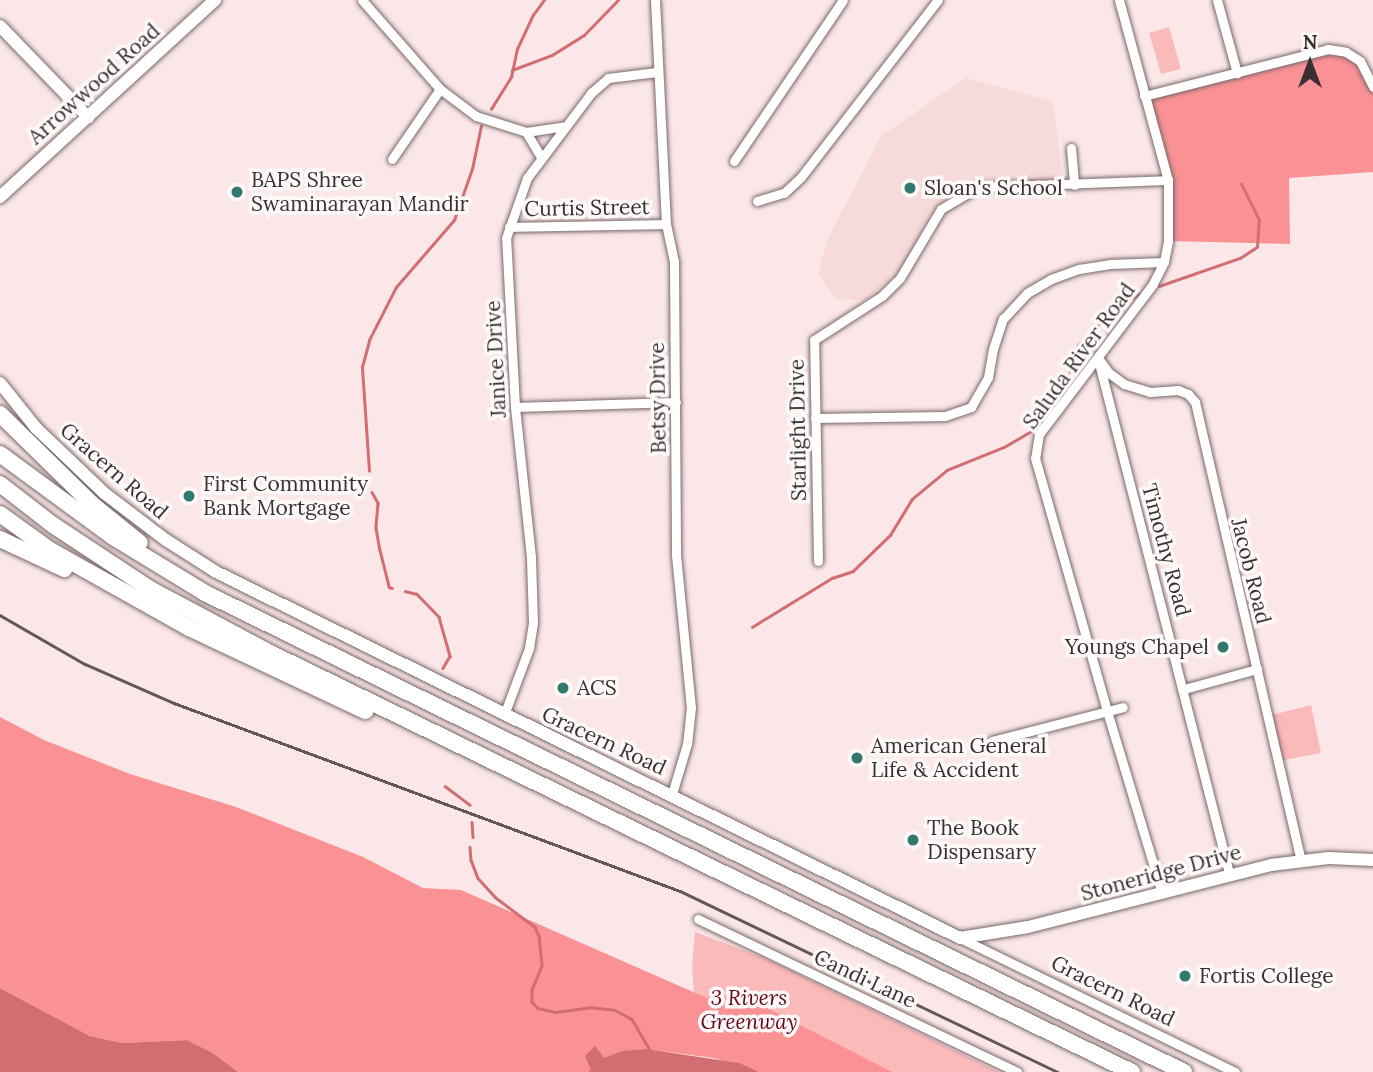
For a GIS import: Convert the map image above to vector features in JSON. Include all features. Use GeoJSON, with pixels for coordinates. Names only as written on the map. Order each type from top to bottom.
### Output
{"type":"FeatureCollection","features":[{"type":"Feature","properties":{"kind":"highway"},"geometry":{"type":"LineString","coordinates":[[0,414],[106,517],[205,593]]}},
{"type":"Feature","properties":{"kind":"highway"},"geometry":{"type":"LineString","coordinates":[[0,454],[113,537],[205,593],[1184,1072]]}},
{"type":"Feature","properties":{"kind":"highway"},"geometry":{"type":"LineString","coordinates":[[0,484],[149,589],[199,616],[1132,1072]]}},
{"type":"Feature","properties":{"kind":"highway"},"geometry":{"type":"LineString","coordinates":[[0,514],[50,550],[189,628]]}},
{"type":"Feature","properties":{"kind":"highway"},"geometry":{"type":"LineString","coordinates":[[0,539],[484,766],[633,828]]}},
{"type":"Feature","properties":{"kind":"street","name":"Arrowwood Road"},"geometry":{"type":"LineString","coordinates":[[0,197],[215,0]]}},
{"type":"Feature","properties":{"kind":"street"},"geometry":{"type":"LineString","coordinates":[[362,0],[440,89],[476,116],[526,132],[566,126]]}},
{"type":"Feature","properties":{"kind":"street","name":"Betsy Drive"},"geometry":{"type":"LineString","coordinates":[[655,0],[666,224],[674,261],[677,555],[691,707],[687,744],[672,794]]}},
{"type":"Feature","properties":{"kind":"street"},"geometry":{"type":"LineString","coordinates":[[734,161],[842,0]]}},
{"type":"Feature","properties":{"kind":"street"},"geometry":{"type":"LineString","coordinates":[[757,201],[784,193],[801,177],[938,0]]}},
{"type":"Feature","properties":{"kind":"street","name":"Saluda River Road"},"geometry":{"type":"LineString","coordinates":[[1119,0],[1168,180],[1170,220],[1164,262],[1142,303],[1039,434],[1035,458],[1162,893]]}},
{"type":"Feature","properties":{"kind":"street"},"geometry":{"type":"LineString","coordinates":[[1217,0],[1237,73]]}},
{"type":"Feature","properties":{"kind":"street"},"geometry":{"type":"LineString","coordinates":[[0,26],[88,117]]}},
{"type":"Feature","properties":{"kind":"street"},"geometry":{"type":"LineString","coordinates":[[1144,96],[1328,49],[1346,52],[1360,61],[1373,87]]}},
{"type":"Feature","properties":{"kind":"street","name":"Janice Drive"},"geometry":{"type":"LineString","coordinates":[[503,715],[529,648],[533,622],[531,557],[515,407],[506,238],[527,178],[591,93],[608,78],[657,72]]}},
{"type":"Feature","properties":{"kind":"street"},"geometry":{"type":"LineString","coordinates":[[392,159],[440,89]]}},
{"type":"Feature","properties":{"kind":"street"},"geometry":{"type":"LineString","coordinates":[[526,132],[541,157]]}},
{"type":"Feature","properties":{"kind":"street"},"geometry":{"type":"LineString","coordinates":[[1071,148],[1074,185]]}},
{"type":"Feature","properties":{"kind":"street","name":"Starlight Drive"},"geometry":{"type":"LineString","coordinates":[[818,561],[814,340],[868,307],[900,278],[941,209],[978,187],[1168,180]]}},
{"type":"Feature","properties":{"kind":"street","name":"Curtis Street"},"geometry":{"type":"LineString","coordinates":[[509,227],[666,224]]}},
{"type":"Feature","properties":{"kind":"street"},"geometry":{"type":"LineString","coordinates":[[815,418],[945,416],[971,407],[988,377],[1003,319],[1027,293],[1051,279],[1079,270],[1110,264],[1164,262]]}},
{"type":"Feature","properties":{"kind":"street","name":"Jacob Road"},"geometry":{"type":"LineString","coordinates":[[1098,358],[1109,373],[1124,384],[1150,392],[1178,390],[1188,394],[1195,402],[1301,860]]}},
{"type":"Feature","properties":{"kind":"street","name":"Timothy Road"},"geometry":{"type":"LineString","coordinates":[[1098,358],[1229,873]]}},
{"type":"Feature","properties":{"kind":"street","name":"Gracern Road"},"geometry":{"type":"LineString","coordinates":[[0,383],[36,428],[111,498],[175,547],[216,572],[1236,1072]]}},
{"type":"Feature","properties":{"kind":"street"},"geometry":{"type":"LineString","coordinates":[[515,407],[677,402]]}},
{"type":"Feature","properties":{"kind":"street"},"geometry":{"type":"LineString","coordinates":[[1184,689],[1257,669]]}},
{"type":"Feature","properties":{"kind":"street"},"geometry":{"type":"LineString","coordinates":[[992,741],[1123,707]]}},
{"type":"Feature","properties":{"kind":"street","name":"Stoneridge Drive"},"geometry":{"type":"LineString","coordinates":[[960,938],[1028,927],[1229,873],[1301,860],[1373,860]]}},
{"type":"Feature","properties":{"kind":"street","name":"Candi Lane"},"geometry":{"type":"LineString","coordinates":[[698,919],[1017,1072]]}},
{"type":"Feature","properties":{"kind":"shaded area","name":"Sloan's School"},"geometry":{"type":"Polygon","coordinates":[[[966,78],[1053,102],[1063,181],[980,182],[952,194],[933,211],[899,271],[865,300],[836,299],[818,274],[828,239],[881,136],[966,78]]]}},
{"type":"Feature","properties":{"kind":"shaded area"},"geometry":{"type":"Polygon","coordinates":[[[0,988],[90,1036],[122,1043],[187,1040],[213,1053],[238,1072],[0,1072],[0,988]]]}},
{"type":"Feature","properties":{"kind":"shaded area"},"geometry":{"type":"Polygon","coordinates":[[[595,1046],[604,1058],[622,1051],[646,1049],[739,1063],[759,1072],[588,1072],[591,1070],[585,1056],[595,1046]]]}},
{"type":"Feature","properties":{"kind":"green space"},"geometry":{"type":"Polygon","coordinates":[[[1169,27],[1181,69],[1161,74],[1149,33],[1169,27]]]}},
{"type":"Feature","properties":{"kind":"green space"},"geometry":{"type":"Polygon","coordinates":[[[1328,49],[1352,55],[1373,87],[1373,172],[1289,178],[1290,244],[1168,241],[1170,200],[1144,96],[1328,49]]]}},
{"type":"Feature","properties":{"kind":"green space"},"geometry":{"type":"Polygon","coordinates":[[[1311,705],[1321,753],[1279,761],[1268,716],[1311,705]]]}},
{"type":"Feature","properties":{"kind":"green space"},"geometry":{"type":"Polygon","coordinates":[[[0,717],[44,740],[130,774],[236,807],[363,857],[423,888],[461,890],[725,1006],[765,1007],[892,1072],[759,1072],[714,1058],[646,1049],[588,1072],[238,1072],[213,1053],[187,1040],[122,1043],[90,1036],[0,988],[0,717]]]}},
{"type":"Feature","properties":{"kind":"green space","name":"3 Rivers Greenway"},"geometry":{"type":"Polygon","coordinates":[[[695,932],[769,960],[999,1072],[759,1072],[739,1063],[696,1054],[631,1049],[588,1072],[523,1072],[695,1009],[692,966],[695,932]]]}},
{"type":"Feature","properties":{"kind":"waterway"},"geometry":{"type":"LineString","coordinates":[[491,109],[511,77],[517,49],[533,15],[544,0]]}},
{"type":"Feature","properties":{"kind":"waterway"},"geometry":{"type":"LineString","coordinates":[[512,70],[552,55],[583,36],[618,0]]}},
{"type":"Feature","properties":{"kind":"waterway"},"geometry":{"type":"LineString","coordinates":[[369,471],[362,367],[369,340],[396,287],[454,220],[472,169],[481,126]]}},
{"type":"Feature","properties":{"kind":"waterway"},"geometry":{"type":"LineString","coordinates":[[1159,286],[1240,258],[1257,247],[1259,220],[1241,184]]}},
{"type":"Feature","properties":{"kind":"waterway"},"geometry":{"type":"LineString","coordinates":[[1063,396],[1078,345],[1117,306],[1141,293]]}},
{"type":"Feature","properties":{"kind":"waterway"},"geometry":{"type":"LineString","coordinates":[[752,627],[832,578],[853,571],[890,535],[912,499],[947,470],[1004,447],[1040,426]]}},
{"type":"Feature","properties":{"kind":"waterway"},"geometry":{"type":"LineString","coordinates":[[372,492],[378,503],[376,528],[380,550],[389,587],[392,588]]}},
{"type":"Feature","properties":{"kind":"waterway"},"geometry":{"type":"LineString","coordinates":[[405,591],[417,594],[439,617],[450,656],[443,668]]}},
{"type":"Feature","properties":{"kind":"waterway"},"geometry":{"type":"LineString","coordinates":[[445,786],[470,805]]}},
{"type":"Feature","properties":{"kind":"waterway"},"geometry":{"type":"LineString","coordinates":[[472,822],[473,837]]}},
{"type":"Feature","properties":{"kind":"waterway"},"geometry":{"type":"LineString","coordinates":[[470,847],[471,860],[478,878],[495,897],[535,927],[539,936],[542,966],[532,990],[532,1002],[538,1008],[556,1012],[590,1007],[615,1010],[632,1019],[652,1053]]}},
{"type":"Feature","properties":{"kind":"railway"},"geometry":{"type":"LineString","coordinates":[[0,615],[85,664],[174,703],[680,891],[1058,1072]]}},
{"type":"Feature","properties":{"kind":"place","name":"Sloan's School"},"geometry":{"type":"Point","coordinates":[910,188]}},
{"type":"Feature","properties":{"kind":"place","name":"BAPS Shree Swaminarayan Mandir"},"geometry":{"type":"Point","coordinates":[237,192]}},
{"type":"Feature","properties":{"kind":"place","name":"First Community Bank Mortgage"},"geometry":{"type":"Point","coordinates":[189,496]}},
{"type":"Feature","properties":{"kind":"place","name":"Youngs Chapel"},"geometry":{"type":"Point","coordinates":[1223,647]}},
{"type":"Feature","properties":{"kind":"place","name":"ACS"},"geometry":{"type":"Point","coordinates":[563,688]}},
{"type":"Feature","properties":{"kind":"place","name":"American General Life & Accident"},"geometry":{"type":"Point","coordinates":[857,758]}},
{"type":"Feature","properties":{"kind":"place","name":"The Book Dispensary"},"geometry":{"type":"Point","coordinates":[913,840]}},
{"type":"Feature","properties":{"kind":"place","name":"Fortis College"},"geometry":{"type":"Point","coordinates":[1185,976]}}]}
